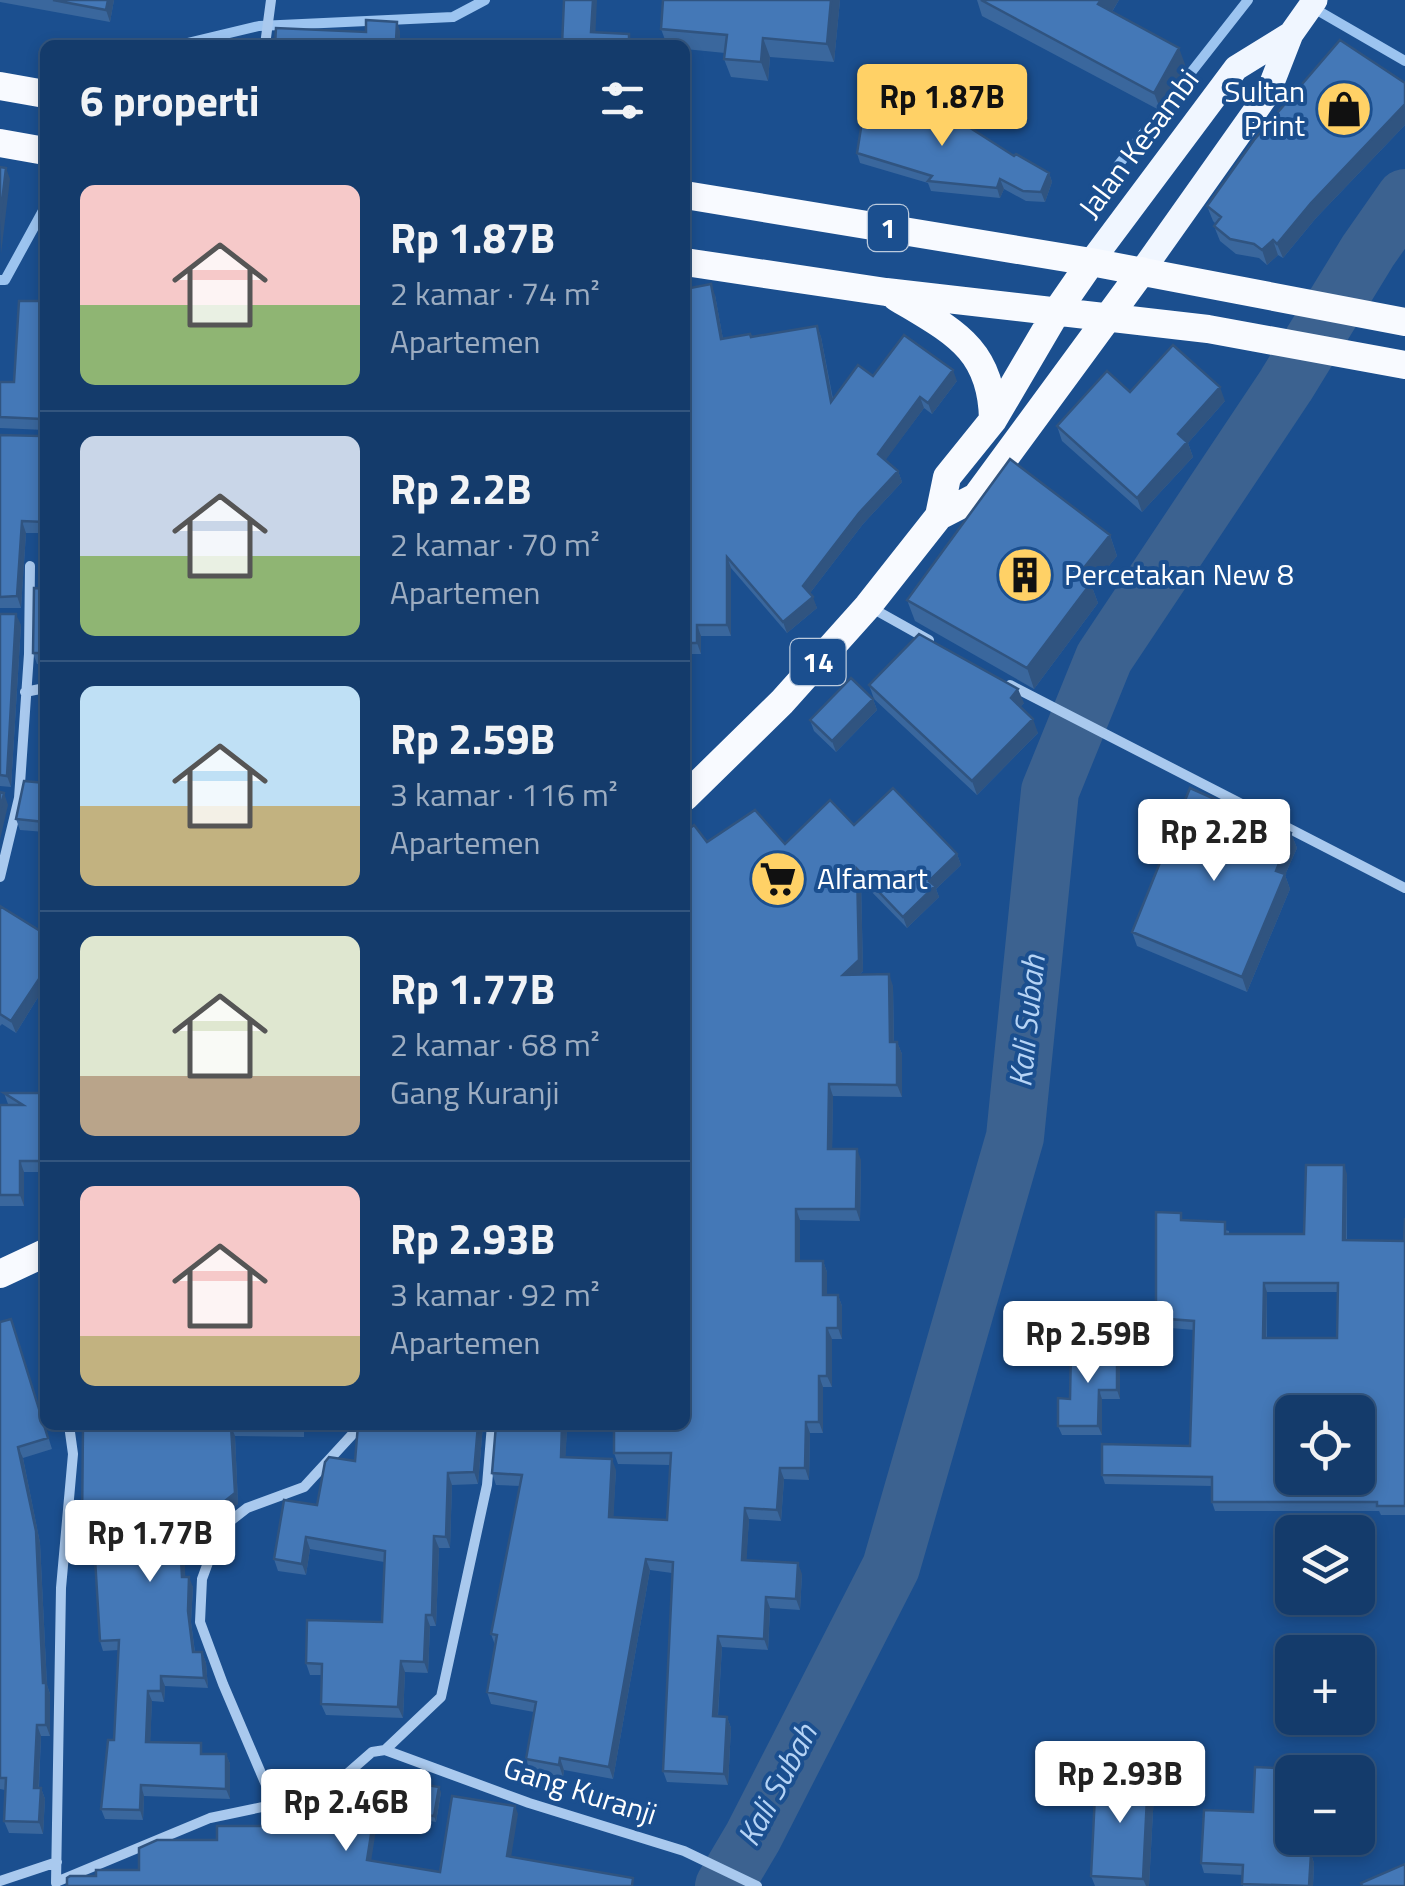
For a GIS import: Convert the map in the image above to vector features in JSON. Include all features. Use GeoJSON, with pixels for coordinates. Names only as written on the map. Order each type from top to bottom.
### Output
{"type":"FeatureCollection","features":[{"type":"Feature","properties":{"kind":"highway"},"geometry":{"type":"LineString","coordinates":[[0,86],[40,93]]}},
{"type":"Feature","properties":{"kind":"highway","name":"1"},"geometry":{"type":"LineString","coordinates":[[690,196],[1091,262],[1405,322]]}},
{"type":"Feature","properties":{"kind":"highway","name":"Jalan Kesambi"},"geometry":{"type":"LineString","coordinates":[[1057,311],[1091,262]]}},
{"type":"Feature","properties":{"kind":"highway","name":"1"},"geometry":{"type":"LineString","coordinates":[[690,263],[886,292],[1208,328],[1405,365]]}},
{"type":"Feature","properties":{"kind":"highway","name":"Jalan Kesambi"},"geometry":{"type":"LineString","coordinates":[[1108,317],[1142,271]]}},
{"type":"Feature","properties":{"kind":"highway"},"geometry":{"type":"LineString","coordinates":[[886,292],[947,328],[974,351],[993,395],[993,420]]}},
{"type":"Feature","properties":{"kind":"highway","name":"14"},"geometry":{"type":"LineString","coordinates":[[939,516],[947,477],[993,420],[1057,311]]}},
{"type":"Feature","properties":{"kind":"highway","name":"14"},"geometry":{"type":"LineString","coordinates":[[690,791],[782,702],[868,606],[939,516],[976,497],[1108,317]]}},
{"type":"Feature","properties":{"kind":"highway"},"geometry":{"type":"LineString","coordinates":[[0,1274],[40,1259]]}},
{"type":"Feature","properties":{"kind":"main road","name":"Jalan Kesambi"},"geometry":{"type":"LineString","coordinates":[[1142,271],[1268,93],[1292,32],[1316,0]]}},
{"type":"Feature","properties":{"kind":"main road","name":"Jalan Kesambi"},"geometry":{"type":"LineString","coordinates":[[1091,262],[1236,68],[1292,32]]}},
{"type":"Feature","properties":{"kind":"street"},"geometry":{"type":"LineString","coordinates":[[266,40],[270,2]]}},
{"type":"Feature","properties":{"kind":"street"},"geometry":{"type":"LineString","coordinates":[[0,877],[19,798],[30,566]]}},
{"type":"Feature","properties":{"kind":"street"},"geometry":{"type":"LineString","coordinates":[[868,606],[934,643]]}},
{"type":"Feature","properties":{"kind":"street"},"geometry":{"type":"LineString","coordinates":[[14,617],[29,616]]}},
{"type":"Feature","properties":{"kind":"street"},"geometry":{"type":"LineString","coordinates":[[1000,680],[1405,888]]}},
{"type":"Feature","properties":{"kind":"street"},"geometry":{"type":"LineString","coordinates":[[25,692],[40,689]]}},
{"type":"Feature","properties":{"kind":"street"},"geometry":{"type":"LineString","coordinates":[[0,794],[19,798]]}},
{"type":"Feature","properties":{"kind":"street"},"geometry":{"type":"LineString","coordinates":[[71,1430],[73,1454],[61,1588],[56,1884],[210,1818],[324,1794],[372,1752],[385,1750],[441,1697],[460,1624],[487,1485],[492,1430]]}},
{"type":"Feature","properties":{"kind":"street"},"geometry":{"type":"LineString","coordinates":[[275,1806],[222,1684],[200,1622],[202,1579],[213,1548],[229,1522],[247,1508],[304,1487],[356,1430]]}},
{"type":"Feature","properties":{"kind":"street","name":"Gang Kuranji"},"geometry":{"type":"LineString","coordinates":[[385,1750],[529,1803],[684,1852],[758,1886]]}},
{"type":"Feature","properties":{"kind":"street"},"geometry":{"type":"LineString","coordinates":[[0,1881],[56,1862]]}},
{"type":"Feature","properties":{"kind":"building"},"geometry":{"type":"Polygon","coordinates":[[[53,0],[108,0],[106,10],[53,0]]]}},
{"type":"Feature","properties":{"kind":"building"},"geometry":{"type":"Polygon","coordinates":[[[564,0],[593,0],[591,32],[629,34],[629,40],[562,40],[564,0]]]}},
{"type":"Feature","properties":{"kind":"building"},"geometry":{"type":"Polygon","coordinates":[[[663,0],[831,0],[827,44],[763,38],[761,62],[724,59],[727,35],[661,29],[663,0]]]}},
{"type":"Feature","properties":{"kind":"building"},"geometry":{"type":"Polygon","coordinates":[[[981,0],[1101,0],[1098,4],[1179,48],[1154,93],[981,0]]]}},
{"type":"Feature","properties":{"kind":"building"},"geometry":{"type":"Polygon","coordinates":[[[366,20],[397,22],[396,40],[275,40],[276,28],[366,32],[366,20]]]}},
{"type":"Feature","properties":{"kind":"building"},"geometry":{"type":"Polygon","coordinates":[[[1340,40],[1405,83],[1405,104],[1277,244],[1273,240],[1262,250],[1254,244],[1230,239],[1214,226],[1221,217],[1207,206],[1254,140],[1340,40]]]}},
{"type":"Feature","properties":{"kind":"building"},"geometry":{"type":"Polygon","coordinates":[[[865,103],[906,104],[950,115],[1014,156],[1049,173],[1041,192],[1023,191],[1000,179],[997,188],[928,181],[932,176],[857,153],[865,103]]]}},
{"type":"Feature","properties":{"kind":"building"},"geometry":{"type":"Polygon","coordinates":[[[0,167],[6,168],[0,219],[0,167]]]}},
{"type":"Feature","properties":{"kind":"building"},"geometry":{"type":"Polygon","coordinates":[[[711,284],[721,339],[817,326],[831,402],[858,365],[873,376],[904,335],[953,370],[928,403],[920,397],[878,454],[898,471],[859,513],[803,586],[813,597],[783,622],[727,557],[727,625],[697,625],[697,643],[690,643],[690,288],[711,284]]]}},
{"type":"Feature","properties":{"kind":"building"},"geometry":{"type":"Polygon","coordinates":[[[19,301],[40,301],[40,419],[0,417],[0,382],[14,382],[19,301]]]}},
{"type":"Feature","properties":{"kind":"building"},"geometry":{"type":"Polygon","coordinates":[[[1173,345],[1220,387],[1178,434],[1187,442],[1137,498],[1057,426],[1107,371],[1130,392],[1173,345]]]}},
{"type":"Feature","properties":{"kind":"building"},"geometry":{"type":"Polygon","coordinates":[[[0,435],[40,436],[40,522],[22,521],[17,596],[0,597],[0,435]]]}},
{"type":"Feature","properties":{"kind":"building","name":"Percetakan New 8"},"geometry":{"type":"Polygon","coordinates":[[[1010,459],[1110,535],[1079,574],[1091,583],[1027,668],[907,600],[1010,459]]]}},
{"type":"Feature","properties":{"kind":"building"},"geometry":{"type":"Polygon","coordinates":[[[34,588],[40,589],[40,653],[33,653],[34,588]]]}},
{"type":"Feature","properties":{"kind":"building"},"geometry":{"type":"Polygon","coordinates":[[[0,614],[16,614],[7,776],[0,775],[0,614]]]}},
{"type":"Feature","properties":{"kind":"building"},"geometry":{"type":"Polygon","coordinates":[[[919,634],[1018,689],[1011,698],[1033,719],[972,781],[869,685],[919,634]]]}},
{"type":"Feature","properties":{"kind":"building"},"geometry":{"type":"Polygon","coordinates":[[[851,678],[873,699],[832,741],[810,720],[851,678]]]}},
{"type":"Feature","properties":{"kind":"building"},"geometry":{"type":"Polygon","coordinates":[[[24,781],[40,783],[40,821],[16,819],[24,781]]]}},
{"type":"Feature","properties":{"kind":"building"},"geometry":{"type":"Polygon","coordinates":[[[893,788],[957,854],[929,881],[935,886],[903,917],[857,869],[859,960],[843,975],[889,974],[890,1042],[897,1042],[897,1085],[829,1084],[828,1149],[857,1149],[856,1209],[796,1209],[796,1261],[823,1261],[823,1295],[838,1295],[838,1328],[827,1328],[827,1376],[819,1376],[819,1422],[806,1422],[805,1468],[780,1468],[777,1510],[745,1508],[742,1560],[798,1563],[796,1599],[766,1597],[764,1639],[718,1636],[713,1716],[727,1717],[724,1774],[663,1771],[673,1562],[646,1559],[609,1767],[560,1758],[559,1765],[526,1759],[536,1702],[487,1692],[497,1635],[491,1634],[522,1475],[492,1473],[496,1430],[562,1430],[561,1457],[612,1459],[609,1517],[667,1520],[671,1453],[614,1453],[614,1430],[690,1430],[690,828],[694,825],[707,842],[755,810],[785,844],[830,800],[854,825],[893,788]]]}},
{"type":"Feature","properties":{"kind":"building"},"geometry":{"type":"Polygon","coordinates":[[[1190,788],[1291,833],[1276,871],[1285,874],[1242,977],[1132,932],[1190,788]]]}},
{"type":"Feature","properties":{"kind":"building"},"geometry":{"type":"Polygon","coordinates":[[[0,906],[40,931],[40,978],[11,1021],[0,1014],[0,906]]]}},
{"type":"Feature","properties":{"kind":"building"},"geometry":{"type":"Polygon","coordinates":[[[4,1093],[40,1093],[40,1161],[20,1161],[20,1195],[0,1195],[0,1105],[23,1105],[4,1093]]]}},
{"type":"Feature","properties":{"kind":"building"},"geometry":{"type":"Polygon","coordinates":[[[1306,1165],[1344,1165],[1343,1240],[1404,1241],[1405,1218],[1405,1506],[1377,1506],[1377,1502],[1212,1502],[1212,1477],[1102,1475],[1102,1444],[1190,1446],[1194,1321],[1156,1318],[1156,1212],[1181,1213],[1181,1220],[1225,1222],[1225,1234],[1304,1234],[1306,1165]],[[1264,1283],[1263,1338],[1337,1338],[1338,1283],[1264,1283]]]}},
{"type":"Feature","properties":{"kind":"building"},"geometry":{"type":"Polygon","coordinates":[[[11,1319],[40,1412],[40,1430],[46,1430],[48,1438],[18,1447],[36,1531],[46,1683],[46,1725],[37,1725],[34,1788],[41,1788],[39,1822],[4,1821],[6,1778],[0,1778],[0,1322],[11,1319]]]}},
{"type":"Feature","properties":{"kind":"building"},"geometry":{"type":"Polygon","coordinates":[[[1071,1350],[1117,1350],[1117,1390],[1099,1390],[1098,1426],[1058,1426],[1058,1398],[1070,1399],[1071,1350]]]}},
{"type":"Feature","properties":{"kind":"building"},"geometry":{"type":"Polygon","coordinates":[[[83,1430],[231,1430],[235,1493],[225,1501],[178,1504],[182,1577],[189,1577],[193,1652],[202,1652],[204,1678],[161,1676],[161,1691],[148,1691],[146,1742],[201,1743],[201,1754],[226,1754],[226,1789],[141,1785],[140,1810],[101,1809],[108,1740],[114,1740],[119,1640],[100,1641],[93,1525],[82,1525],[83,1430]]]}},
{"type":"Feature","properties":{"kind":"building"},"geometry":{"type":"Polygon","coordinates":[[[358,1430],[478,1430],[474,1472],[448,1473],[446,1537],[434,1536],[432,1615],[426,1615],[424,1662],[401,1661],[398,1707],[321,1704],[322,1664],[306,1663],[307,1620],[382,1622],[385,1551],[306,1537],[302,1564],[274,1559],[284,1500],[317,1505],[329,1457],[355,1461],[358,1430]]]}},
{"type":"Feature","properties":{"kind":"building"},"geometry":{"type":"Polygon","coordinates":[[[1255,1767],[1275,1768],[1275,1855],[1311,1855],[1309,1886],[1242,1884],[1243,1865],[1201,1863],[1204,1810],[1253,1812],[1255,1767]]]}},
{"type":"Feature","properties":{"kind":"building"},"geometry":{"type":"Polygon","coordinates":[[[1096,1774],[1148,1777],[1143,1879],[1091,1876],[1096,1774]]]}},
{"type":"Feature","properties":{"kind":"building"},"geometry":{"type":"Polygon","coordinates":[[[348,1779],[379,1784],[367,1860],[440,1872],[452,1796],[515,1806],[507,1856],[633,1878],[632,1886],[67,1886],[70,1876],[96,1876],[96,1870],[139,1870],[139,1848],[157,1840],[217,1840],[217,1826],[285,1826],[288,1812],[341,1821],[348,1779]]]}},
{"type":"Feature","properties":{"kind":"building"},"geometry":{"type":"Polygon","coordinates":[[[389,1779],[439,1787],[434,1816],[383,1809],[389,1779]]]}},
{"type":"Feature","properties":{"kind":"building"},"geometry":{"type":"Polygon","coordinates":[[[1405,1864],[1405,1886],[1362,1886],[1361,1883],[1405,1864]]]}},
{"type":"Feature","properties":{"kind":"waterway"},"geometry":{"type":"LineString","coordinates":[[200,40],[259,26],[453,17],[485,0]]}},
{"type":"Feature","properties":{"kind":"waterway"},"geometry":{"type":"LineString","coordinates":[[1116,168],[1248,0]]}},
{"type":"Feature","properties":{"kind":"waterway"},"geometry":{"type":"LineString","coordinates":[[1310,6],[1405,61]]}},
{"type":"Feature","properties":{"kind":"waterway","name":"Kali Subah"},"geometry":{"type":"LineString","coordinates":[[724,1886],[891,1567],[1015,1137],[1050,791],[1104,658],[1405,198]]}},
{"type":"Feature","properties":{"kind":"waterway"},"geometry":{"type":"LineString","coordinates":[[0,280],[5,280],[40,216]]}},
{"type":"Feature","properties":{"kind":"place","name":"Sultan Print"},"geometry":{"type":"Point","coordinates":[1344,109]}},
{"type":"Feature","properties":{"kind":"place","name":"Percetakan New 8"},"geometry":{"type":"Point","coordinates":[1025,575]}},
{"type":"Feature","properties":{"kind":"place","name":"Alfamart"},"geometry":{"type":"Point","coordinates":[778,879]}}]}
